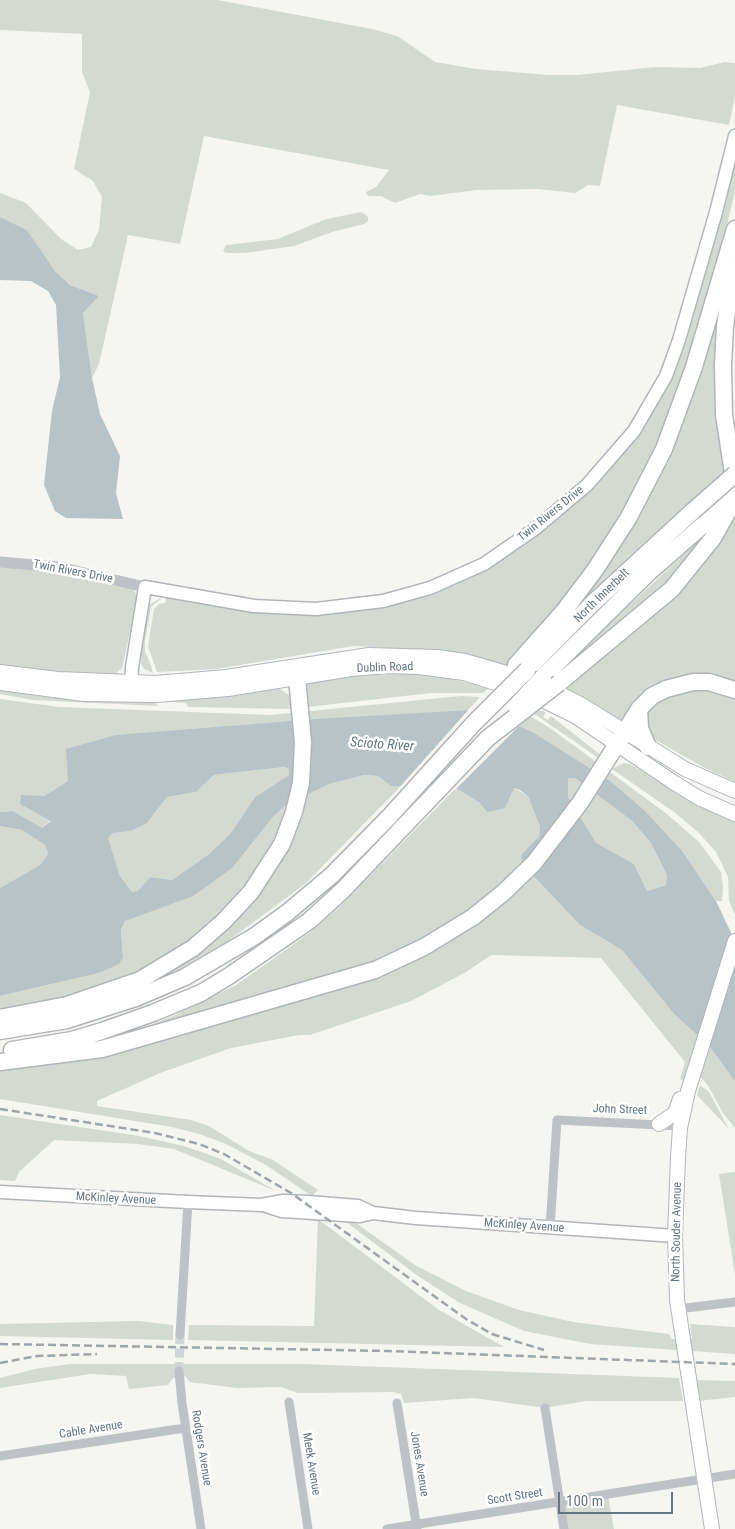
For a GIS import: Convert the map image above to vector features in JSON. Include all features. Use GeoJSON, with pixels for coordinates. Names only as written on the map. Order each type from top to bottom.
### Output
{"type":"FeatureCollection","features":[{"type":"Feature","properties":{"kind":"highway"},"geometry":{"type":"LineString","coordinates":[[0,1031],[67,1020],[136,998],[185,977],[255,936],[288,912],[332,875],[389,817],[522,667],[595,570],[630,517],[660,457],[694,367],[735,229]]}},
{"type":"Feature","properties":{"kind":"highway"},"geometry":{"type":"LineString","coordinates":[[735,261],[725,326],[722,365],[724,415],[735,486]]}},
{"type":"Feature","properties":{"kind":"highway","name":"North Innerbelt"},"geometry":{"type":"LineString","coordinates":[[522,667],[735,474]]}},
{"type":"Feature","properties":{"kind":"highway"},"geometry":{"type":"LineString","coordinates":[[0,1052],[41,1046],[102,1031],[201,993],[270,949],[309,921],[342,891],[488,738],[559,683],[672,589],[712,538],[733,502]]}},
{"type":"Feature","properties":{"kind":"highway","name":"North Innerbelt"},"geometry":{"type":"LineString","coordinates":[[488,738],[594,624],[695,531],[733,502]]}},
{"type":"Feature","properties":{"kind":"highway"},"geometry":{"type":"LineString","coordinates":[[0,1018],[35,1013],[92,998],[140,980],[193,948],[239,905],[270,866],[282,844],[294,812],[301,783],[303,742],[297,678]]}},
{"type":"Feature","properties":{"kind":"highway"},"geometry":{"type":"LineString","coordinates":[[0,1062],[102,1049],[375,970],[424,947],[473,917],[503,893],[534,863],[559,833],[639,709],[652,696],[680,684],[709,682],[735,690]]}},
{"type":"Feature","properties":{"kind":"highway"},"geometry":{"type":"LineString","coordinates":[[639,709],[640,728],[648,746]]}},
{"type":"Feature","properties":{"kind":"main road","name":"Twin Rivers Drive"},"geometry":{"type":"LineString","coordinates":[[146,587],[254,606],[316,609],[357,606],[405,596],[458,577],[501,553],[546,520],[606,466],[634,431],[658,394],[679,340],[716,212],[735,136]]}},
{"type":"Feature","properties":{"kind":"main road"},"geometry":{"type":"LineString","coordinates":[[131,690],[132,667],[146,587]]}},
{"type":"Feature","properties":{"kind":"main road","name":"Dublin Road"},"geometry":{"type":"LineString","coordinates":[[0,683],[65,692],[131,690],[369,655],[437,657],[477,664],[537,682],[582,705],[673,782],[699,798],[735,814]]}},
{"type":"Feature","properties":{"kind":"main road"},"geometry":{"type":"LineString","coordinates":[[297,678],[321,669],[359,663],[424,663],[454,668],[477,664]]}},
{"type":"Feature","properties":{"kind":"main road","name":"Dublin Road"},"geometry":{"type":"LineString","coordinates":[[0,672],[174,695],[387,666],[419,667],[464,673],[530,694],[622,738],[648,746],[685,769],[735,791]]}},
{"type":"Feature","properties":{"kind":"main road","name":"North Souder Avenue"},"geometry":{"type":"LineString","coordinates":[[712,1529],[678,1309],[675,1236],[681,1126],[688,1091],[735,940]]}},
{"type":"Feature","properties":{"kind":"main road"},"geometry":{"type":"LineString","coordinates":[[659,1124],[675,1113],[680,1100],[688,1091]]}},
{"type":"Feature","properties":{"kind":"main road","name":"McKinley Avenue"},"geometry":{"type":"LineString","coordinates":[[0,1192],[261,1204],[282,1211],[360,1216],[374,1213],[550,1228],[675,1236]]}},
{"type":"Feature","properties":{"kind":"street","name":"Twin Rivers Drive"},"geometry":{"type":"LineString","coordinates":[[0,562],[59,567],[146,587]]}},
{"type":"Feature","properties":{"kind":"street","name":"John Street"},"geometry":{"type":"LineString","coordinates":[[550,1228],[558,1120],[681,1126]]}},
{"type":"Feature","properties":{"kind":"street"},"geometry":{"type":"LineString","coordinates":[[180,1335],[188,1202]]}},
{"type":"Feature","properties":{"kind":"street"},"geometry":{"type":"LineString","coordinates":[[678,1309],[735,1302]]}},
{"type":"Feature","properties":{"kind":"street","name":"Rodgers Avenue"},"geometry":{"type":"LineString","coordinates":[[179,1371],[185,1428],[201,1529]]}},
{"type":"Feature","properties":{"kind":"street","name":"Meek Avenue"},"geometry":{"type":"LineString","coordinates":[[289,1402],[308,1529]]}},
{"type":"Feature","properties":{"kind":"street","name":"Jones Avenue"},"geometry":{"type":"LineString","coordinates":[[397,1403],[416,1527]]}},
{"type":"Feature","properties":{"kind":"street"},"geometry":{"type":"LineString","coordinates":[[545,1408],[564,1529]]}},
{"type":"Feature","properties":{"kind":"street","name":"Cable Avenue"},"geometry":{"type":"LineString","coordinates":[[0,1456],[185,1428]]}},
{"type":"Feature","properties":{"kind":"street","name":"Scott Street"},"geometry":{"type":"LineString","coordinates":[[387,1529],[416,1527],[735,1474]]}},
{"type":"Feature","properties":{"kind":"shaded area"},"geometry":{"type":"Polygon","coordinates":[[[0,0],[218,0],[372,29],[397,36],[435,62],[476,69],[549,75],[577,75],[656,67],[700,68],[725,62],[735,63],[735,97],[729,125],[617,105],[600,186],[588,185],[575,193],[538,189],[476,190],[431,196],[420,194],[395,203],[381,196],[368,196],[366,192],[376,187],[389,170],[204,136],[180,244],[128,235],[99,364],[92,378],[83,313],[99,296],[70,285],[55,271],[27,230],[0,217],[0,193],[26,203],[61,239],[78,250],[91,247],[99,230],[102,197],[93,181],[74,169],[90,92],[82,72],[82,34],[0,30],[0,0]]]}},
{"type":"Feature","properties":{"kind":"shaded area"},"geometry":{"type":"Polygon","coordinates":[[[735,158],[735,192],[722,245],[707,303],[666,429],[622,518],[587,571],[508,666],[442,651],[353,646],[216,669],[157,672],[148,646],[154,609],[159,604],[165,603],[166,597],[323,613],[348,612],[371,609],[429,594],[455,584],[501,559],[648,419],[657,405],[667,385],[735,158]]]}},
{"type":"Feature","properties":{"kind":"shaded area"},"geometry":{"type":"Polygon","coordinates":[[[362,212],[368,217],[368,221],[364,224],[332,232],[294,246],[245,253],[226,253],[223,251],[226,245],[278,239],[326,219],[362,212]]]}},
{"type":"Feature","properties":{"kind":"shaded area"},"geometry":{"type":"Polygon","coordinates":[[[719,310],[715,399],[724,473],[680,511],[566,619],[598,574],[719,310]]]}},
{"type":"Feature","properties":{"kind":"shaded area"},"geometry":{"type":"Polygon","coordinates":[[[733,516],[735,523],[735,685],[700,678],[625,721],[621,721],[563,688],[733,516]]]}},
{"type":"Feature","properties":{"kind":"shaded area"},"geometry":{"type":"Polygon","coordinates":[[[717,524],[677,577],[577,660],[574,656],[717,524]]]}},
{"type":"Feature","properties":{"kind":"shaded area"},"geometry":{"type":"Polygon","coordinates":[[[0,567],[53,571],[133,589],[138,597],[122,668],[113,676],[58,674],[0,666],[0,567]]]}},
{"type":"Feature","properties":{"kind":"shaded area"},"geometry":{"type":"Polygon","coordinates":[[[163,597],[151,607],[145,641],[145,652],[153,673],[144,669],[141,663],[141,647],[150,604],[163,597]]]}},
{"type":"Feature","properties":{"kind":"shaded area"},"geometry":{"type":"Polygon","coordinates":[[[372,673],[426,674],[490,687],[483,693],[431,693],[307,707],[305,685],[309,682],[372,673]]]}},
{"type":"Feature","properties":{"kind":"shaded area"},"geometry":{"type":"Polygon","coordinates":[[[704,687],[735,696],[735,782],[703,767],[652,738],[642,716],[645,710],[664,696],[704,687]]]}},
{"type":"Feature","properties":{"kind":"shaded area"},"geometry":{"type":"Polygon","coordinates":[[[279,688],[289,695],[292,709],[188,707],[186,703],[160,701],[240,694],[279,688]]]}},
{"type":"Feature","properties":{"kind":"shaded area"},"geometry":{"type":"Polygon","coordinates":[[[0,689],[66,698],[153,701],[158,706],[33,700],[0,694],[0,689]]]}},
{"type":"Feature","properties":{"kind":"shaded area"},"geometry":{"type":"Polygon","coordinates":[[[461,696],[480,697],[468,710],[231,726],[68,781],[44,796],[20,804],[51,820],[42,828],[13,811],[0,812],[0,699],[59,707],[271,715],[461,696]]]}},
{"type":"Feature","properties":{"kind":"shaded area"},"geometry":{"type":"Polygon","coordinates":[[[537,710],[546,712],[543,717],[548,720],[551,716],[602,756],[600,759],[533,713],[537,710]]]}},
{"type":"Feature","properties":{"kind":"shaded area"},"geometry":{"type":"Polygon","coordinates":[[[530,716],[550,728],[667,814],[699,842],[721,872],[722,901],[716,901],[683,852],[565,755],[519,726],[530,716]]]}},
{"type":"Feature","properties":{"kind":"shaded area"},"geometry":{"type":"Polygon","coordinates":[[[624,763],[630,764],[698,805],[735,822],[735,915],[729,901],[728,877],[716,852],[699,833],[674,812],[612,769],[624,763]]]}},
{"type":"Feature","properties":{"kind":"shaded area"},"geometry":{"type":"Polygon","coordinates":[[[284,767],[289,769],[289,775],[255,797],[230,834],[209,854],[172,880],[150,877],[138,891],[132,893],[120,876],[108,838],[113,833],[131,831],[147,823],[167,797],[196,792],[214,775],[284,767]]]}},
{"type":"Feature","properties":{"kind":"shaded area"},"geometry":{"type":"Polygon","coordinates":[[[364,775],[378,776],[391,786],[401,786],[305,884],[228,941],[172,973],[171,970],[220,933],[307,793],[329,784],[364,775]]]}},
{"type":"Feature","properties":{"kind":"shaded area"},"geometry":{"type":"Polygon","coordinates":[[[568,778],[575,778],[632,821],[651,843],[667,875],[666,885],[647,891],[634,864],[596,844],[568,797],[568,778]]]}},
{"type":"Feature","properties":{"kind":"shaded area"},"geometry":{"type":"Polygon","coordinates":[[[456,788],[480,803],[505,807],[514,788],[528,796],[540,827],[539,836],[521,855],[523,865],[580,925],[622,950],[674,1014],[699,1037],[685,1081],[680,1079],[685,1062],[601,958],[491,955],[466,972],[411,1001],[310,1035],[299,1035],[231,1048],[160,1073],[97,1101],[97,1106],[191,1120],[209,1126],[249,1151],[273,1160],[318,1190],[312,1196],[266,1165],[224,1143],[199,1134],[172,1127],[0,1099],[0,1071],[90,1059],[341,989],[404,966],[438,949],[470,928],[519,890],[507,881],[453,923],[388,958],[137,1034],[136,1031],[175,1015],[236,985],[308,934],[338,908],[456,788]]]}},
{"type":"Feature","properties":{"kind":"shaded area"},"geometry":{"type":"Polygon","coordinates":[[[287,804],[272,847],[234,902],[192,940],[146,969],[86,993],[0,1011],[0,996],[99,973],[123,957],[121,930],[125,921],[150,910],[272,818],[287,804]]]}},
{"type":"Feature","properties":{"kind":"shaded area"},"geometry":{"type":"Polygon","coordinates":[[[0,826],[22,830],[45,845],[48,854],[40,865],[0,888],[0,826]]]}},
{"type":"Feature","properties":{"kind":"shaded area"},"geometry":{"type":"Polygon","coordinates":[[[709,1046],[735,1081],[735,1128],[723,1113],[707,1084],[700,1077],[709,1046]]]}},
{"type":"Feature","properties":{"kind":"shaded area"},"geometry":{"type":"Polygon","coordinates":[[[700,1085],[709,1092],[729,1129],[697,1095],[700,1085]]]}},
{"type":"Feature","properties":{"kind":"shaded area"},"geometry":{"type":"Polygon","coordinates":[[[0,1115],[139,1136],[184,1146],[221,1159],[276,1191],[174,1149],[138,1144],[54,1140],[19,1172],[15,1181],[0,1180],[0,1115]]]}},
{"type":"Feature","properties":{"kind":"shaded area"},"geometry":{"type":"Polygon","coordinates":[[[735,1172],[735,1274],[719,1174],[735,1172]]]}},
{"type":"Feature","properties":{"kind":"shaded area"},"geometry":{"type":"Polygon","coordinates":[[[318,1219],[439,1310],[504,1347],[188,1340],[189,1325],[314,1326],[318,1219]]]}},
{"type":"Feature","properties":{"kind":"shaded area"},"geometry":{"type":"Polygon","coordinates":[[[346,1222],[356,1223],[415,1265],[466,1291],[519,1310],[573,1322],[669,1334],[672,1339],[692,1339],[690,1324],[735,1327],[735,1354],[590,1344],[524,1331],[460,1303],[418,1276],[346,1222]]]}},
{"type":"Feature","properties":{"kind":"shaded area"},"geometry":{"type":"Polygon","coordinates":[[[138,1321],[173,1325],[173,1340],[0,1336],[0,1324],[138,1321]]]}},
{"type":"Feature","properties":{"kind":"shaded area"},"geometry":{"type":"Polygon","coordinates":[[[70,1364],[303,1364],[679,1378],[683,1401],[587,1401],[545,1408],[474,1398],[404,1403],[401,1394],[393,1392],[298,1393],[281,1387],[237,1388],[190,1382],[185,1376],[173,1378],[168,1385],[129,1389],[126,1376],[90,1374],[0,1388],[0,1378],[35,1369],[70,1364]]]}},
{"type":"Feature","properties":{"kind":"shaded area"},"geometry":{"type":"Polygon","coordinates":[[[694,1380],[735,1381],[735,1397],[698,1401],[694,1380]]]}},
{"type":"Feature","properties":{"kind":"shaded area"},"geometry":{"type":"Polygon","coordinates":[[[608,1495],[614,1529],[564,1529],[560,1503],[608,1495]]]}},
{"type":"Feature","properties":{"kind":"water"},"geometry":{"type":"Polygon","coordinates":[[[0,217],[27,230],[55,271],[70,285],[99,296],[83,313],[92,378],[100,414],[120,456],[116,493],[123,519],[66,518],[55,511],[44,485],[52,411],[60,377],[56,305],[48,291],[31,281],[0,280],[0,217]]]}},
{"type":"Feature","properties":{"kind":"water","name":"Scioto River"},"geometry":{"type":"Polygon","coordinates":[[[468,710],[497,716],[532,732],[610,781],[645,811],[683,852],[716,901],[735,941],[735,1081],[709,1046],[674,1014],[622,950],[580,925],[523,865],[521,855],[539,836],[540,827],[528,796],[514,788],[505,808],[487,812],[480,803],[456,788],[391,786],[378,776],[364,775],[329,784],[287,804],[272,818],[232,868],[193,896],[125,921],[121,930],[123,957],[119,964],[99,973],[0,996],[0,888],[40,865],[48,854],[45,845],[22,830],[0,826],[0,812],[13,811],[42,828],[51,821],[20,804],[21,795],[44,796],[68,781],[66,749],[116,735],[317,719],[468,710]],[[284,767],[214,775],[196,792],[167,797],[147,823],[131,831],[113,833],[108,838],[120,876],[132,892],[138,891],[150,877],[172,880],[209,854],[230,834],[255,797],[289,775],[289,769],[284,767]],[[568,778],[568,797],[596,843],[634,864],[647,891],[666,885],[667,875],[651,843],[632,821],[575,778],[568,778]]]}},
{"type":"Feature","properties":{"kind":"pier"},"geometry":{"type":"Polygon","coordinates":[[[470,708],[498,713],[521,724],[455,790],[398,789],[470,708]]]}},
{"type":"Feature","properties":{"kind":"tunnel"},"geometry":{"type":"LineString","coordinates":[[179,1371],[180,1335]]}},
{"type":"Feature","properties":{"kind":"railway"},"geometry":{"type":"LineString","coordinates":[[0,1109],[155,1133],[199,1144],[224,1154],[291,1193],[466,1319],[492,1334],[544,1350]]}},
{"type":"Feature","properties":{"kind":"railway"},"geometry":{"type":"LineString","coordinates":[[0,1344],[388,1351],[735,1364]]}},
{"type":"Feature","properties":{"kind":"railway"},"geometry":{"type":"LineString","coordinates":[[0,1363],[37,1356],[97,1354]]}}]}
